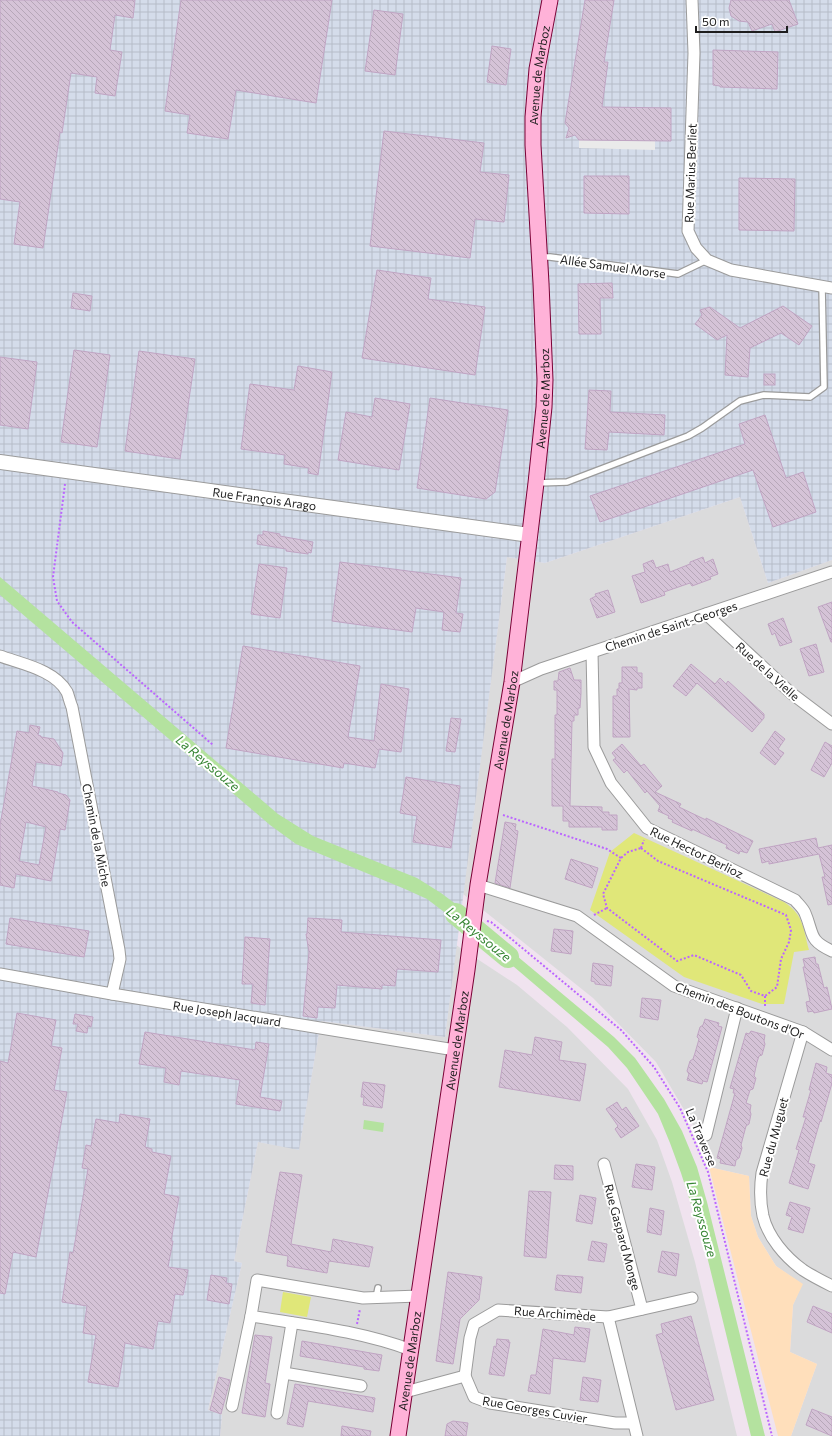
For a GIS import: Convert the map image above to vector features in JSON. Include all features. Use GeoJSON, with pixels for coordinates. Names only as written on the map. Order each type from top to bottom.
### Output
{"type":"FeatureCollection","features":[{"type":"Feature","properties":{"kind":"main road","name":"Avenue de Marboz"},"geometry":{"type":"LineString","coordinates":[[398,1436],[467,970],[478,885],[512,682],[536,483],[544,407],[545,380],[533,145],[533,117],[538,69],[550,0]]}},
{"type":"Feature","properties":{"kind":"street","name":"Rue Marius Berliet"},"geometry":{"type":"LineString","coordinates":[[692,0],[694,53],[688,231],[696,248],[707,260],[731,270],[827,287]]}},
{"type":"Feature","properties":{"kind":"street","name":"Rue François Arago"},"geometry":{"type":"LineString","coordinates":[[0,462],[530,535]]}},
{"type":"Feature","properties":{"kind":"street","name":"Chemin de Saint-Georges"},"geometry":{"type":"LineString","coordinates":[[512,682],[541,669],[832,572]]}},
{"type":"Feature","properties":{"kind":"street","name":"Rue de la Vielle"},"geometry":{"type":"LineString","coordinates":[[706,614],[790,692],[832,724]]}},
{"type":"Feature","properties":{"kind":"street","name":"Rue Hector Berlioz"},"geometry":{"type":"LineString","coordinates":[[592,652],[594,747],[611,783],[647,828],[795,900],[804,912],[811,934],[821,946],[832,951]]}},
{"type":"Feature","properties":{"kind":"street","name":"Chemin de la Miche"},"geometry":{"type":"LineString","coordinates":[[0,656],[39,669],[56,679],[67,692],[72,707],[119,950],[120,959],[112,994]]}},
{"type":"Feature","properties":{"kind":"street","name":"Chemin des Boutons d'Or"},"geometry":{"type":"LineString","coordinates":[[478,885],[577,916],[674,986],[802,1032],[832,1050]]}},
{"type":"Feature","properties":{"kind":"street","name":"Rue Joseph Jacquard"},"geometry":{"type":"LineString","coordinates":[[0,974],[112,994],[455,1050]]}},
{"type":"Feature","properties":{"kind":"street"},"geometry":{"type":"LineString","coordinates":[[706,1135],[737,1008]]}},
{"type":"Feature","properties":{"kind":"street","name":"Rue du Muguet"},"geometry":{"type":"LineString","coordinates":[[802,1032],[762,1173],[760,1190],[763,1216],[770,1233],[782,1250],[802,1269],[831,1284]]}},
{"type":"Feature","properties":{"kind":"street","name":"Rue Gaspard Monge"},"geometry":{"type":"LineString","coordinates":[[604,1164],[642,1309]]}},
{"type":"Feature","properties":{"kind":"street"},"geometry":{"type":"LineString","coordinates":[[232,1406],[257,1280],[363,1298],[377,1293],[419,1296]]}},
{"type":"Feature","properties":{"kind":"street","name":"Rue Archimède"},"geometry":{"type":"LineString","coordinates":[[465,1376],[470,1338],[474,1324],[498,1310],[608,1317],[692,1298]]}},
{"type":"Feature","properties":{"kind":"street"},"geometry":{"type":"LineString","coordinates":[[251,1316],[354,1334],[411,1350]]}},
{"type":"Feature","properties":{"kind":"street"},"geometry":{"type":"LineString","coordinates":[[608,1317],[637,1436]]}},
{"type":"Feature","properties":{"kind":"street"},"geometry":{"type":"LineString","coordinates":[[277,1413],[292,1323]]}},
{"type":"Feature","properties":{"kind":"street"},"geometry":{"type":"LineString","coordinates":[[284,1373],[360,1386]]}},
{"type":"Feature","properties":{"kind":"street"},"geometry":{"type":"LineString","coordinates":[[405,1392],[465,1376]]}},
{"type":"Feature","properties":{"kind":"street","name":"Rue Georges Cuvier"},"geometry":{"type":"LineString","coordinates":[[465,1376],[474,1397],[490,1403],[615,1423],[634,1423]]}},
{"type":"Feature","properties":{"kind":"lane","name":"Allée Samuel Morse"},"geometry":{"type":"LineString","coordinates":[[539,258],[550,257],[678,274],[707,260]]}},
{"type":"Feature","properties":{"kind":"lane"},"geometry":{"type":"LineString","coordinates":[[536,483],[567,482],[688,436],[740,401],[764,395],[810,397],[824,387],[827,287]]}},
{"type":"Feature","properties":{"kind":"path"},"geometry":{"type":"LineString","coordinates":[[66,471],[52,577],[57,601],[72,622],[213,745]]}},
{"type":"Feature","properties":{"kind":"path"},"geometry":{"type":"LineString","coordinates":[[490,811],[607,849],[621,858]]}},
{"type":"Feature","properties":{"kind":"path"},"geometry":{"type":"LineString","coordinates":[[641,848],[658,861],[786,915],[791,930],[789,942],[781,959],[777,987],[765,996],[751,991],[741,975],[694,955],[677,961],[607,908],[603,894],[621,858],[628,852],[641,848]]}},
{"type":"Feature","properties":{"kind":"path","name":"La Traverse"},"geometry":{"type":"LineString","coordinates":[[488,921],[621,1030],[654,1068],[680,1108],[708,1172],[772,1436]]}},
{"type":"Feature","properties":{"kind":"path"},"geometry":{"type":"LineString","coordinates":[[354,1334],[363,1298]]}},
{"type":"Feature","properties":{"kind":"shaded area"},"geometry":{"type":"Polygon","coordinates":[[[0,0],[832,0],[832,560],[768,583],[740,497],[545,563],[507,557],[445,1037],[321,1021],[299,1150],[258,1142],[234,1261],[242,1263],[208,1410],[222,1415],[220,1436],[0,1436],[0,0]]]}},
{"type":"Feature","properties":{"kind":"shaded area"},"geometry":{"type":"Polygon","coordinates":[[[579,140],[655,141],[655,150],[579,148],[579,140]]]}},
{"type":"Feature","properties":{"kind":"shaded area"},"geometry":{"type":"Polygon","coordinates":[[[740,497],[768,583],[832,560],[832,1436],[791,1436],[817,1364],[790,1352],[793,1305],[802,1284],[776,1266],[758,1237],[751,1216],[749,1176],[709,1167],[696,1130],[656,1062],[593,998],[463,894],[507,557],[545,563],[740,497]]]}},
{"type":"Feature","properties":{"kind":"shaded area"},"geometry":{"type":"Polygon","coordinates":[[[634,833],[784,902],[796,912],[802,923],[809,950],[794,952],[784,1004],[762,1004],[684,977],[590,910],[610,852],[634,833]]]}},
{"type":"Feature","properties":{"kind":"shaded area"},"geometry":{"type":"Polygon","coordinates":[[[456,945],[517,985],[567,1027],[628,1089],[657,1140],[672,1182],[695,1262],[737,1436],[220,1436],[222,1416],[208,1410],[242,1263],[234,1261],[258,1142],[299,1149],[321,1021],[445,1037],[456,945]]]}},
{"type":"Feature","properties":{"kind":"shaded area"},"geometry":{"type":"Polygon","coordinates":[[[709,1167],[749,1176],[751,1216],[758,1237],[776,1266],[803,1284],[793,1305],[790,1352],[817,1364],[791,1436],[778,1436],[709,1167]]]}},
{"type":"Feature","properties":{"kind":"shaded area"},"geometry":{"type":"Polygon","coordinates":[[[283,1292],[311,1297],[307,1317],[280,1312],[283,1292]]]}},
{"type":"Feature","properties":{"kind":"water"},"geometry":{"type":"Polygon","coordinates":[[[0,577],[278,814],[313,836],[417,878],[441,893],[469,914],[468,930],[427,899],[296,844],[270,825],[0,595],[0,577]]]}},
{"type":"Feature","properties":{"kind":"water"},"geometry":{"type":"Polygon","coordinates":[[[486,930],[614,1037],[635,1058],[664,1099],[682,1131],[697,1167],[707,1202],[765,1436],[751,1436],[705,1248],[681,1173],[658,1114],[627,1068],[608,1047],[485,942],[486,930]]]}},
{"type":"Feature","properties":{"kind":"water"},"geometry":{"type":"Polygon","coordinates":[[[364,1120],[384,1123],[383,1132],[363,1129],[364,1120]]]}},
{"type":"Feature","properties":{"kind":"building"},"geometry":{"type":"Polygon","coordinates":[[[0,0],[135,0],[133,18],[115,15],[110,50],[122,52],[115,96],[95,93],[97,77],[71,73],[62,133],[60,132],[43,248],[14,244],[20,202],[0,199],[0,0]]]}},
{"type":"Feature","properties":{"kind":"building"},"geometry":{"type":"Polygon","coordinates":[[[181,0],[332,0],[316,103],[236,90],[228,139],[187,133],[190,115],[165,111],[181,0]]]}},
{"type":"Feature","properties":{"kind":"building"},"geometry":{"type":"Polygon","coordinates":[[[585,0],[614,0],[604,62],[608,62],[602,107],[671,108],[671,141],[579,140],[575,135],[566,138],[569,128],[565,123],[585,0]]]}},
{"type":"Feature","properties":{"kind":"building"},"geometry":{"type":"Polygon","coordinates":[[[731,0],[789,0],[798,24],[775,32],[772,24],[752,31],[748,22],[739,21],[731,16],[729,8],[731,0]]]}},
{"type":"Feature","properties":{"kind":"building"},"geometry":{"type":"Polygon","coordinates":[[[374,10],[403,14],[395,75],[365,71],[374,10]]]}},
{"type":"Feature","properties":{"kind":"building"},"geometry":{"type":"Polygon","coordinates":[[[492,46],[511,49],[506,85],[487,82],[492,46]]]}},
{"type":"Feature","properties":{"kind":"building"},"geometry":{"type":"Polygon","coordinates":[[[713,50],[778,52],[777,89],[720,87],[713,85],[713,50]]]}},
{"type":"Feature","properties":{"kind":"building"},"geometry":{"type":"Polygon","coordinates":[[[384,131],[484,143],[480,172],[509,175],[504,222],[475,219],[470,258],[370,246],[384,131]]]}},
{"type":"Feature","properties":{"kind":"building"},"geometry":{"type":"Polygon","coordinates":[[[584,176],[629,176],[629,214],[584,213],[584,176]]]}},
{"type":"Feature","properties":{"kind":"building"},"geometry":{"type":"Polygon","coordinates":[[[739,178],[795,179],[794,231],[739,230],[739,178]]]}},
{"type":"Feature","properties":{"kind":"building"},"geometry":{"type":"Polygon","coordinates":[[[377,270],[431,278],[428,299],[485,307],[475,375],[362,358],[377,270]]]}},
{"type":"Feature","properties":{"kind":"building"},"geometry":{"type":"Polygon","coordinates":[[[612,283],[613,298],[600,298],[601,334],[579,334],[578,284],[612,283]]]}},
{"type":"Feature","properties":{"kind":"building"},"geometry":{"type":"Polygon","coordinates":[[[73,293],[92,296],[90,311],[71,308],[73,293]]]}},
{"type":"Feature","properties":{"kind":"building"},"geometry":{"type":"Polygon","coordinates":[[[783,306],[812,326],[799,345],[781,333],[750,348],[748,377],[725,375],[727,335],[717,340],[695,324],[702,315],[700,310],[710,307],[740,328],[783,306]]]}},
{"type":"Feature","properties":{"kind":"building"},"geometry":{"type":"Polygon","coordinates":[[[74,350],[110,355],[97,447],[61,442],[74,350]]]}},
{"type":"Feature","properties":{"kind":"building"},"geometry":{"type":"Polygon","coordinates":[[[139,351],[195,359],[180,459],[125,451],[139,351]]]}},
{"type":"Feature","properties":{"kind":"building"},"geometry":{"type":"Polygon","coordinates":[[[0,357],[37,362],[28,429],[0,425],[0,357]]]}},
{"type":"Feature","properties":{"kind":"building"},"geometry":{"type":"Polygon","coordinates":[[[298,366],[332,372],[318,475],[308,473],[309,468],[284,464],[285,455],[241,449],[250,384],[294,390],[298,366]]]}},
{"type":"Feature","properties":{"kind":"building"},"geometry":{"type":"Polygon","coordinates":[[[764,374],[775,374],[775,385],[764,385],[764,374]]]}},
{"type":"Feature","properties":{"kind":"building"},"geometry":{"type":"Polygon","coordinates":[[[589,390],[611,391],[610,412],[665,415],[664,435],[609,432],[607,450],[585,449],[589,390]]]}},
{"type":"Feature","properties":{"kind":"building"},"geometry":{"type":"Polygon","coordinates":[[[375,398],[410,404],[399,470],[338,460],[346,412],[372,417],[375,398]]]}},
{"type":"Feature","properties":{"kind":"building"},"geometry":{"type":"Polygon","coordinates":[[[430,398],[508,410],[495,492],[486,499],[417,488],[430,398]]]}},
{"type":"Feature","properties":{"kind":"building"},"geometry":{"type":"Polygon","coordinates":[[[765,415],[786,478],[803,472],[816,512],[773,527],[753,470],[600,522],[590,496],[745,444],[739,424],[765,415]]]}},
{"type":"Feature","properties":{"kind":"building"},"geometry":{"type":"Polygon","coordinates":[[[263,531],[280,534],[280,536],[313,542],[311,553],[308,552],[308,554],[286,551],[286,549],[257,544],[258,535],[263,535],[263,531]]]}},
{"type":"Feature","properties":{"kind":"building"},"geometry":{"type":"Polygon","coordinates":[[[703,557],[705,563],[713,559],[718,574],[710,577],[711,579],[692,586],[690,583],[664,592],[665,595],[641,603],[632,576],[645,572],[643,564],[653,560],[656,568],[668,564],[670,572],[703,557]]]}},
{"type":"Feature","properties":{"kind":"building"},"geometry":{"type":"Polygon","coordinates":[[[340,562],[461,578],[456,613],[463,614],[460,632],[442,630],[444,612],[416,608],[412,632],[332,621],[340,562]]]}},
{"type":"Feature","properties":{"kind":"building"},"geometry":{"type":"Polygon","coordinates":[[[259,564],[287,568],[280,618],[251,614],[259,564]]]}},
{"type":"Feature","properties":{"kind":"building"},"geometry":{"type":"Polygon","coordinates":[[[608,590],[615,612],[597,618],[590,599],[596,596],[595,594],[608,590]]]}},
{"type":"Feature","properties":{"kind":"building"},"geometry":{"type":"Polygon","coordinates":[[[832,602],[832,642],[831,642],[818,607],[832,602]]]}},
{"type":"Feature","properties":{"kind":"building"},"geometry":{"type":"Polygon","coordinates":[[[783,618],[792,642],[780,646],[775,633],[772,635],[768,624],[783,618]]]}},
{"type":"Feature","properties":{"kind":"building"},"geometry":{"type":"Polygon","coordinates":[[[816,644],[824,672],[809,676],[800,649],[816,644]]]}},
{"type":"Feature","properties":{"kind":"building"},"geometry":{"type":"Polygon","coordinates":[[[243,646],[360,666],[348,737],[374,741],[381,684],[409,689],[401,752],[379,749],[375,768],[344,763],[343,768],[226,748],[243,646]]]}},
{"type":"Feature","properties":{"kind":"building"},"geometry":{"type":"Polygon","coordinates":[[[691,664],[715,684],[720,678],[726,684],[728,681],[764,714],[764,718],[752,732],[697,683],[686,696],[673,686],[691,664]]]}},
{"type":"Feature","properties":{"kind":"building"},"geometry":{"type":"Polygon","coordinates":[[[622,667],[637,667],[637,673],[642,673],[642,688],[637,688],[637,690],[629,689],[630,737],[613,737],[613,696],[617,696],[619,683],[622,683],[622,667]]]}},
{"type":"Feature","properties":{"kind":"building"},"geometry":{"type":"Polygon","coordinates":[[[570,668],[574,680],[581,680],[581,693],[578,715],[574,715],[574,721],[572,721],[570,806],[602,807],[602,812],[609,812],[609,815],[617,815],[617,830],[602,830],[602,827],[569,827],[569,821],[563,821],[563,806],[552,806],[552,759],[555,759],[555,715],[557,715],[557,690],[554,690],[554,681],[558,681],[559,672],[570,668]]]}},
{"type":"Feature","properties":{"kind":"building"},"geometry":{"type":"Polygon","coordinates":[[[451,718],[461,719],[455,752],[446,751],[451,718]]]}},
{"type":"Feature","properties":{"kind":"building"},"geometry":{"type":"Polygon","coordinates":[[[30,725],[40,727],[38,735],[41,737],[54,739],[63,753],[61,766],[36,762],[32,786],[58,792],[66,795],[70,800],[65,830],[60,829],[51,881],[16,874],[14,888],[0,885],[0,825],[17,731],[29,733],[30,725]],[[26,822],[19,861],[39,865],[46,827],[26,822]]]}},
{"type":"Feature","properties":{"kind":"building"},"geometry":{"type":"Polygon","coordinates":[[[775,731],[785,739],[778,749],[784,753],[775,765],[760,753],[775,731]]]}},
{"type":"Feature","properties":{"kind":"building"},"geometry":{"type":"Polygon","coordinates":[[[825,742],[832,746],[832,763],[824,777],[811,770],[825,742]]]}},
{"type":"Feature","properties":{"kind":"building"},"geometry":{"type":"Polygon","coordinates":[[[622,744],[641,766],[644,764],[662,786],[655,792],[681,804],[679,807],[706,820],[706,818],[753,841],[747,853],[740,851],[739,854],[726,848],[727,845],[692,829],[692,831],[672,822],[673,820],[668,818],[669,816],[658,811],[660,806],[647,791],[645,793],[627,770],[624,773],[613,760],[616,758],[612,753],[622,744]]]}},
{"type":"Feature","properties":{"kind":"building"},"geometry":{"type":"Polygon","coordinates":[[[406,777],[460,786],[451,848],[413,842],[417,816],[400,813],[406,777]]]}},
{"type":"Feature","properties":{"kind":"building"},"geometry":{"type":"Polygon","coordinates":[[[505,822],[516,824],[515,830],[518,831],[510,888],[495,883],[505,822]]]}},
{"type":"Feature","properties":{"kind":"building"},"geometry":{"type":"Polygon","coordinates":[[[816,838],[818,848],[832,845],[832,904],[828,905],[822,877],[825,877],[819,854],[769,864],[769,861],[762,863],[759,849],[816,838]]]}},
{"type":"Feature","properties":{"kind":"building"},"geometry":{"type":"Polygon","coordinates":[[[571,859],[598,868],[592,888],[565,879],[571,859]]]}},
{"type":"Feature","properties":{"kind":"building"},"geometry":{"type":"Polygon","coordinates":[[[10,918],[89,931],[84,957],[6,944],[10,918]]]}},
{"type":"Feature","properties":{"kind":"building"},"geometry":{"type":"Polygon","coordinates":[[[308,918],[342,920],[341,932],[441,940],[438,972],[397,969],[395,986],[382,985],[382,989],[337,985],[335,1008],[318,1007],[317,1018],[303,1016],[309,952],[306,934],[308,918]]]}},
{"type":"Feature","properties":{"kind":"building"},"geometry":{"type":"Polygon","coordinates":[[[554,929],[573,931],[571,954],[551,951],[554,929]]]}},
{"type":"Feature","properties":{"kind":"building"},"geometry":{"type":"Polygon","coordinates":[[[245,937],[270,939],[265,1005],[251,1003],[253,984],[242,984],[245,937]]]}},
{"type":"Feature","properties":{"kind":"building"},"geometry":{"type":"Polygon","coordinates":[[[815,957],[824,988],[827,987],[832,1009],[814,1013],[813,1011],[808,1012],[806,1002],[810,1001],[803,967],[805,967],[803,959],[815,957]]]}},
{"type":"Feature","properties":{"kind":"building"},"geometry":{"type":"Polygon","coordinates":[[[593,963],[613,966],[611,986],[595,984],[595,982],[591,981],[593,963]]]}},
{"type":"Feature","properties":{"kind":"building"},"geometry":{"type":"Polygon","coordinates":[[[642,998],[661,1000],[658,1020],[640,1017],[642,998]]]}},
{"type":"Feature","properties":{"kind":"building"},"geometry":{"type":"Polygon","coordinates":[[[17,1013],[56,1020],[51,1046],[62,1048],[54,1090],[67,1092],[36,1257],[13,1252],[5,1294],[0,1293],[0,1061],[8,1063],[17,1013]]]}},
{"type":"Feature","properties":{"kind":"building"},"geometry":{"type":"Polygon","coordinates":[[[75,1014],[93,1017],[91,1027],[88,1026],[87,1033],[76,1031],[78,1024],[73,1024],[75,1014]]]}},
{"type":"Feature","properties":{"kind":"building"},"geometry":{"type":"Polygon","coordinates":[[[705,1019],[719,1023],[718,1026],[722,1027],[707,1082],[703,1081],[702,1084],[687,1080],[689,1074],[687,1071],[690,1061],[693,1059],[695,1053],[699,1039],[697,1037],[700,1027],[703,1025],[705,1019]]]}},
{"type":"Feature","properties":{"kind":"building"},"geometry":{"type":"Polygon","coordinates":[[[751,1031],[765,1035],[765,1044],[762,1055],[759,1056],[757,1062],[754,1076],[756,1078],[753,1089],[750,1090],[746,1103],[751,1105],[751,1114],[749,1124],[746,1126],[739,1158],[736,1160],[735,1166],[720,1163],[721,1159],[717,1158],[735,1093],[733,1093],[734,1089],[730,1088],[746,1033],[749,1034],[751,1031]]]}},
{"type":"Feature","properties":{"kind":"building"},"geometry":{"type":"Polygon","coordinates":[[[145,1032],[255,1050],[256,1042],[269,1044],[260,1097],[282,1101],[280,1111],[236,1104],[240,1080],[181,1071],[179,1085],[164,1082],[166,1068],[139,1064],[145,1032]]]}},
{"type":"Feature","properties":{"kind":"building"},"geometry":{"type":"Polygon","coordinates":[[[535,1037],[562,1042],[559,1060],[586,1064],[580,1101],[499,1087],[505,1050],[532,1055],[535,1037]]]}},
{"type":"Feature","properties":{"kind":"building"},"geometry":{"type":"Polygon","coordinates":[[[816,1063],[827,1067],[826,1073],[832,1075],[832,1083],[808,1163],[815,1165],[808,1189],[789,1183],[799,1150],[796,1149],[806,1117],[803,1117],[811,1090],[809,1090],[816,1063]]]}},
{"type":"Feature","properties":{"kind":"building"},"geometry":{"type":"Polygon","coordinates":[[[363,1082],[385,1085],[382,1108],[363,1105],[364,1097],[361,1097],[363,1082]]]}},
{"type":"Feature","properties":{"kind":"building"},"geometry":{"type":"Polygon","coordinates":[[[617,1102],[622,1110],[626,1107],[639,1126],[621,1138],[615,1129],[618,1126],[606,1109],[617,1102]]]}},
{"type":"Feature","properties":{"kind":"building"},"geometry":{"type":"Polygon","coordinates":[[[120,1114],[150,1119],[145,1147],[152,1149],[152,1152],[171,1156],[164,1194],[179,1197],[168,1267],[188,1270],[183,1295],[175,1294],[170,1323],[158,1321],[153,1349],[125,1343],[118,1387],[88,1382],[96,1335],[83,1333],[87,1306],[62,1302],[70,1252],[73,1253],[88,1169],[82,1168],[86,1145],[91,1146],[96,1119],[119,1123],[120,1114]]]}},
{"type":"Feature","properties":{"kind":"building"},"geometry":{"type":"Polygon","coordinates":[[[636,1164],[655,1167],[652,1190],[632,1187],[636,1164]]]}},
{"type":"Feature","properties":{"kind":"building"},"geometry":{"type":"Polygon","coordinates":[[[555,1165],[573,1166],[573,1180],[554,1179],[555,1165]]]}},
{"type":"Feature","properties":{"kind":"building"},"geometry":{"type":"Polygon","coordinates":[[[280,1172],[302,1175],[291,1244],[331,1252],[333,1239],[373,1247],[369,1267],[329,1261],[327,1273],[287,1266],[288,1256],[266,1252],[280,1172]]]}},
{"type":"Feature","properties":{"kind":"building"},"geometry":{"type":"Polygon","coordinates":[[[529,1191],[551,1192],[546,1258],[524,1256],[529,1191]]]}},
{"type":"Feature","properties":{"kind":"building"},"geometry":{"type":"Polygon","coordinates":[[[580,1195],[596,1198],[592,1224],[576,1221],[580,1195]]]}},
{"type":"Feature","properties":{"kind":"building"},"geometry":{"type":"Polygon","coordinates":[[[790,1202],[810,1208],[803,1233],[788,1229],[792,1217],[786,1215],[790,1202]]]}},
{"type":"Feature","properties":{"kind":"building"},"geometry":{"type":"Polygon","coordinates":[[[650,1208],[664,1211],[661,1235],[647,1232],[650,1208]]]}},
{"type":"Feature","properties":{"kind":"building"},"geometry":{"type":"Polygon","coordinates":[[[592,1241],[607,1244],[604,1262],[588,1260],[592,1241]]]}},
{"type":"Feature","properties":{"kind":"building"},"geometry":{"type":"Polygon","coordinates":[[[662,1251],[679,1254],[676,1276],[658,1272],[662,1251]]]}},
{"type":"Feature","properties":{"kind":"building"},"geometry":{"type":"Polygon","coordinates":[[[448,1272],[482,1277],[479,1300],[460,1319],[453,1364],[436,1361],[448,1272]]]}},
{"type":"Feature","properties":{"kind":"building"},"geometry":{"type":"Polygon","coordinates":[[[211,1275],[227,1278],[226,1283],[232,1284],[229,1304],[207,1300],[211,1275]]]}},
{"type":"Feature","properties":{"kind":"building"},"geometry":{"type":"Polygon","coordinates":[[[557,1275],[583,1277],[581,1293],[555,1290],[557,1275]]]}},
{"type":"Feature","properties":{"kind":"building"},"geometry":{"type":"Polygon","coordinates":[[[813,1306],[832,1314],[832,1333],[807,1322],[813,1306]]]}},
{"type":"Feature","properties":{"kind":"building"},"geometry":{"type":"Polygon","coordinates":[[[691,1316],[714,1400],[676,1410],[656,1335],[663,1333],[661,1324],[691,1316]]]}},
{"type":"Feature","properties":{"kind":"building"},"geometry":{"type":"Polygon","coordinates":[[[575,1327],[590,1329],[585,1362],[553,1358],[550,1394],[528,1391],[531,1375],[536,1375],[543,1329],[574,1335],[575,1327]]]}},
{"type":"Feature","properties":{"kind":"building"},"geometry":{"type":"Polygon","coordinates":[[[255,1335],[272,1337],[265,1383],[270,1384],[265,1417],[242,1413],[255,1335]]]}},
{"type":"Feature","properties":{"kind":"building"},"geometry":{"type":"Polygon","coordinates":[[[497,1339],[509,1340],[508,1342],[510,1342],[504,1376],[489,1374],[494,1346],[496,1347],[497,1339]]]}},
{"type":"Feature","properties":{"kind":"building"},"geometry":{"type":"Polygon","coordinates":[[[302,1341],[382,1355],[379,1371],[300,1356],[302,1341]]]}},
{"type":"Feature","properties":{"kind":"building"},"geometry":{"type":"Polygon","coordinates":[[[219,1377],[230,1380],[221,1414],[210,1410],[219,1377]]]}},
{"type":"Feature","properties":{"kind":"building"},"geometry":{"type":"Polygon","coordinates":[[[583,1377],[601,1380],[598,1402],[580,1400],[583,1377]]]}},
{"type":"Feature","properties":{"kind":"building"},"geometry":{"type":"Polygon","coordinates":[[[295,1384],[375,1398],[373,1412],[308,1401],[303,1427],[287,1424],[295,1384]]]}},
{"type":"Feature","properties":{"kind":"building"},"geometry":{"type":"Polygon","coordinates":[[[812,1409],[832,1417],[832,1436],[806,1425],[812,1409]]]}},
{"type":"Feature","properties":{"kind":"building"},"geometry":{"type":"Polygon","coordinates":[[[453,1421],[468,1423],[466,1436],[445,1436],[447,1424],[453,1421]]]}},
{"type":"Feature","properties":{"kind":"building"},"geometry":{"type":"Polygon","coordinates":[[[342,1426],[371,1431],[370,1436],[341,1436],[342,1426]]]}},
{"type":"Feature","properties":{"kind":"waterway","name":"La Reyssouze"},"geometry":{"type":"LineString","coordinates":[[456,914],[508,957]]}}]}
